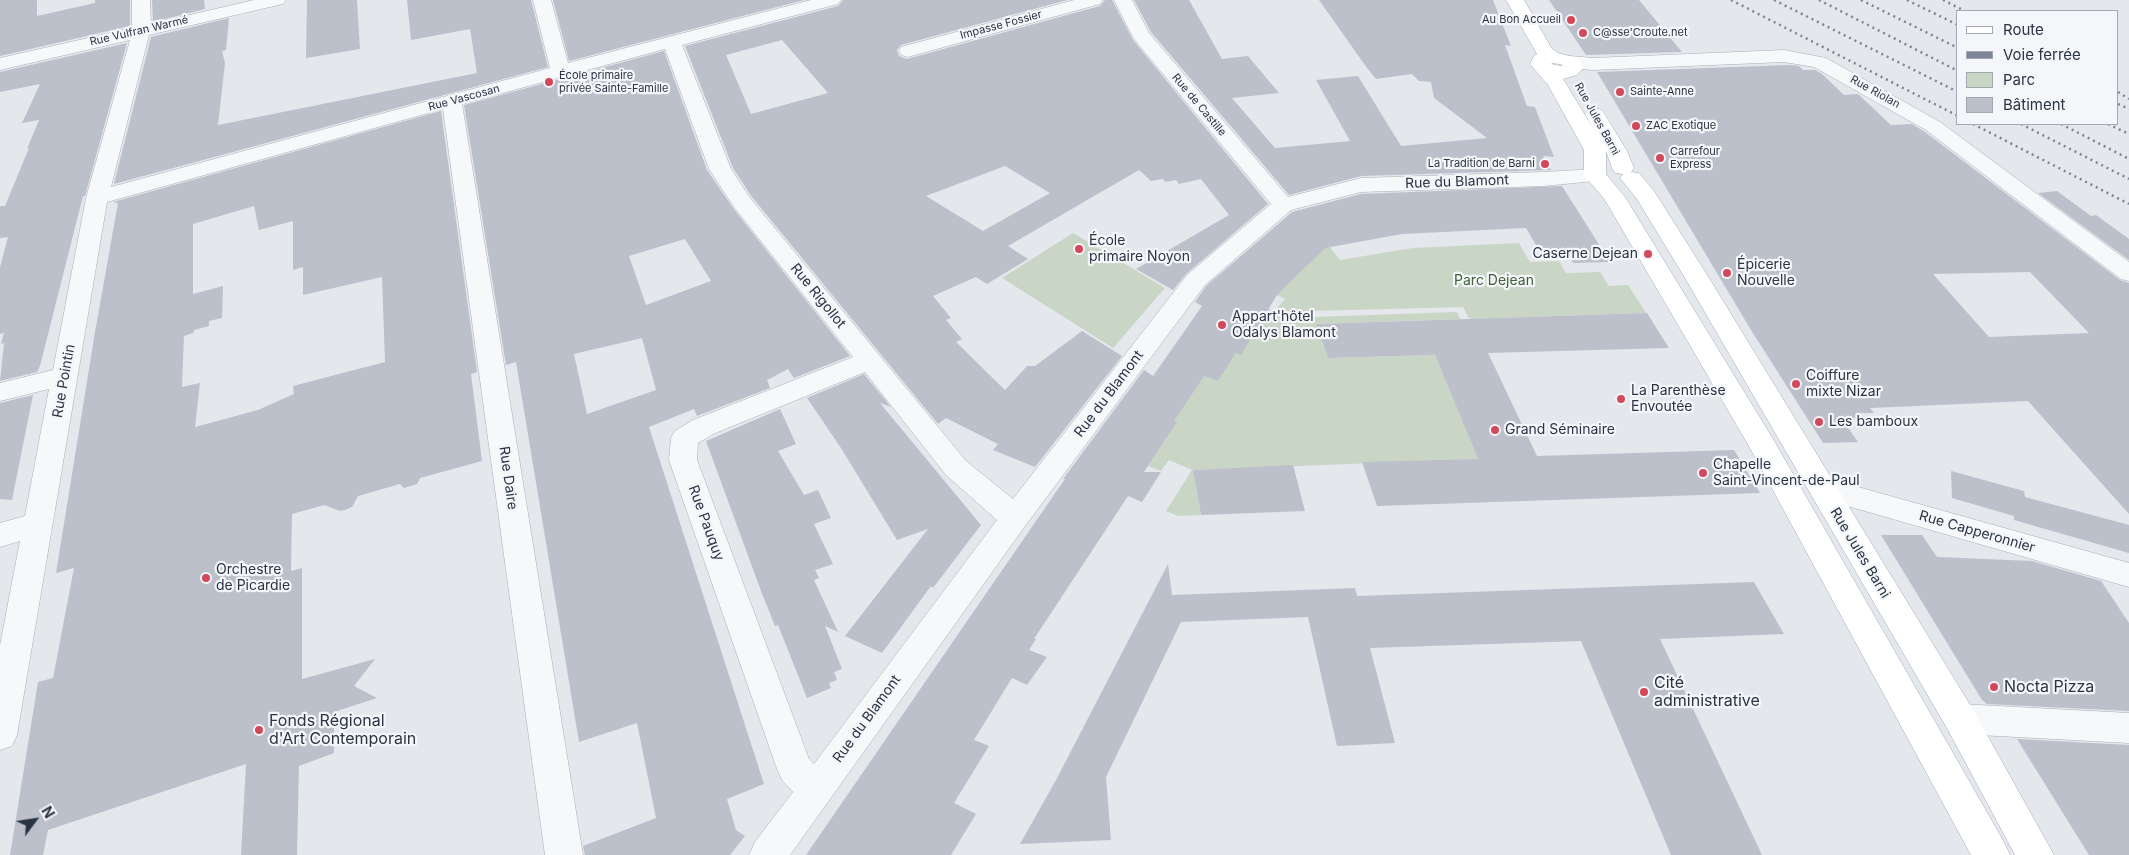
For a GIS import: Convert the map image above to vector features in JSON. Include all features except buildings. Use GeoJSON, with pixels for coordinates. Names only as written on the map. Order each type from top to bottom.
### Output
{"type":"FeatureCollection","features":[{"type":"Feature","properties":{"kind":"main road","name":"Rue Jules Barni"},"geometry":{"type":"LineString","coordinates":[[1515,0],[1545,52],[1559,65],[1616,151],[1609,173]]}},
{"type":"Feature","properties":{"kind":"main road","name":"Rue Jules Barni"},"geometry":{"type":"LineString","coordinates":[[1559,65],[1556,83],[1609,173],[1614,197],[1763,446],[1992,855]]}},
{"type":"Feature","properties":{"kind":"main road","name":"Rue Jules Barni"},"geometry":{"type":"LineString","coordinates":[[1609,173],[1646,196],[1697,278],[1960,719],[2035,855]]}},
{"type":"Feature","properties":{"kind":"street","name":"Rue Pointin"},"geometry":{"type":"LineString","coordinates":[[0,735],[97,198],[142,22],[141,0]]}},
{"type":"Feature","properties":{"kind":"street","name":"Rue Vulfran Warmé"},"geometry":{"type":"LineString","coordinates":[[0,64],[140,30],[277,0]]}},
{"type":"Feature","properties":{"kind":"street"},"geometry":{"type":"LineString","coordinates":[[542,0],[560,72]]}},
{"type":"Feature","properties":{"kind":"street","name":"Rue Vascosan"},"geometry":{"type":"LineString","coordinates":[[97,198],[832,0]]}},
{"type":"Feature","properties":{"kind":"street","name":"Impasse Fossier"},"geometry":{"type":"LineString","coordinates":[[908,51],[1094,0]]}},
{"type":"Feature","properties":{"kind":"street","name":"Rue de Castille"},"geometry":{"type":"LineString","coordinates":[[1123,0],[1141,35],[1283,205]]}},
{"type":"Feature","properties":{"kind":"street","name":"Rue Rigollot"},"geometry":{"type":"LineString","coordinates":[[672,42],[720,169],[742,202],[956,468],[1014,518]]}},
{"type":"Feature","properties":{"kind":"street","name":"Rue Riolan"},"geometry":{"type":"LineString","coordinates":[[1559,65],[1784,56],[1796,56],[1819,62],[1933,126],[2129,274]]}},
{"type":"Feature","properties":{"kind":"street","name":"Rue Daire"},"geometry":{"type":"LineString","coordinates":[[452,101],[564,855]]}},
{"type":"Feature","properties":{"kind":"street","name":"Rue du Blamont"},"geometry":{"type":"LineString","coordinates":[[768,855],[1014,518],[1196,280],[1283,205],[1361,185],[1609,173]]}},
{"type":"Feature","properties":{"kind":"street","name":"Rue Pauquy"},"geometry":{"type":"LineString","coordinates":[[815,790],[795,769],[683,460],[685,438],[703,427],[870,360]]}},
{"type":"Feature","properties":{"kind":"street"},"geometry":{"type":"LineString","coordinates":[[0,392],[65,376]]}},
{"type":"Feature","properties":{"kind":"street","name":"Rue Capperonnier"},"geometry":{"type":"LineString","coordinates":[[1824,492],[1851,496],[2129,575]]}},
{"type":"Feature","properties":{"kind":"street"},"geometry":{"type":"LineString","coordinates":[[0,535],[38,524]]}},
{"type":"Feature","properties":{"kind":"street"},"geometry":{"type":"LineString","coordinates":[[1960,719],[2129,728]]}},
{"type":"Feature","properties":{"kind":"green space","name":"Parc Dejean"},"geometry":{"type":"Polygon","coordinates":[[[1317,231],[1340,260],[1413,248],[1519,243],[1530,262],[1559,261],[1566,273],[1600,272],[1609,286],[1628,285],[1646,313],[1472,319],[1468,317],[1463,307],[1312,311],[1314,317],[1457,312],[1460,319],[1316,324],[1328,358],[1435,355],[1478,459],[1193,470],[1201,515],[1178,516],[1166,511],[1192,470],[1169,460],[1161,471],[1148,466],[1177,422],[1162,417],[1204,376],[1218,381],[1265,308],[1274,311],[1285,299],[1277,295],[1317,231]]]}},
{"type":"Feature","properties":{"kind":"green space"},"geometry":{"type":"Polygon","coordinates":[[[1073,233],[1165,288],[1113,348],[1002,278],[1073,233]]]}},
{"type":"Feature","properties":{"kind":"railway"},"geometry":{"type":"LineString","coordinates":[[1731,0],[1956,115]]}},
{"type":"Feature","properties":{"kind":"railway"},"geometry":{"type":"LineString","coordinates":[[1774,0],[1956,91]]}},
{"type":"Feature","properties":{"kind":"railway"},"geometry":{"type":"LineString","coordinates":[[1819,0],[1956,70]]}},
{"type":"Feature","properties":{"kind":"railway"},"geometry":{"type":"LineString","coordinates":[[1861,0],[1956,47]]}},
{"type":"Feature","properties":{"kind":"railway"},"geometry":{"type":"LineString","coordinates":[[1907,0],[1956,24]]}},
{"type":"Feature","properties":{"kind":"railway"},"geometry":{"type":"LineString","coordinates":[[1943,0],[1963,10]]}},
{"type":"Feature","properties":{"kind":"railway"},"geometry":{"type":"LineString","coordinates":[[2119,93],[2129,99]]}},
{"type":"Feature","properties":{"kind":"railway"},"geometry":{"type":"LineString","coordinates":[[2119,104],[2129,109]]}},
{"type":"Feature","properties":{"kind":"railway"},"geometry":{"type":"LineString","coordinates":[[1975,125],[2129,204]]}},
{"type":"Feature","properties":{"kind":"railway"},"geometry":{"type":"LineString","coordinates":[[2023,125],[2129,179]]}},
{"type":"Feature","properties":{"kind":"railway"},"geometry":{"type":"LineString","coordinates":[[2063,125],[2129,159]]}},
{"type":"Feature","properties":{"kind":"railway"},"geometry":{"type":"LineString","coordinates":[[2110,125],[2129,134]]}},
{"type":"Feature","properties":{"kind":"place","name":"Au Bon Accueil"},"geometry":{"type":"Point","coordinates":[1571,20]}},
{"type":"Feature","properties":{"kind":"place","name":"C@sse'Croute.net"},"geometry":{"type":"Point","coordinates":[1583,33]}},
{"type":"Feature","properties":{"kind":"place","name":"École primaire privée Sainte-Famille"},"geometry":{"type":"Point","coordinates":[549,82]}},
{"type":"Feature","properties":{"kind":"place","name":"Sainte-Anne"},"geometry":{"type":"Point","coordinates":[1620,92]}},
{"type":"Feature","properties":{"kind":"place","name":"ZAC Exotique"},"geometry":{"type":"Point","coordinates":[1636,126]}},
{"type":"Feature","properties":{"kind":"place","name":"Carrefour Express"},"geometry":{"type":"Point","coordinates":[1660,158]}},
{"type":"Feature","properties":{"kind":"place","name":"La Tradition de Barni"},"geometry":{"type":"Point","coordinates":[1545,164]}},
{"type":"Feature","properties":{"kind":"place","name":"École primaire Noyon"},"geometry":{"type":"Point","coordinates":[1079,249]}},
{"type":"Feature","properties":{"kind":"place","name":"Caserne Dejean"},"geometry":{"type":"Point","coordinates":[1648,254]}},
{"type":"Feature","properties":{"kind":"place","name":"Épicerie Nouvelle"},"geometry":{"type":"Point","coordinates":[1727,273]}},
{"type":"Feature","properties":{"kind":"place","name":"Appart'hôtel Odalys Blamont"},"geometry":{"type":"Point","coordinates":[1222,325]}},
{"type":"Feature","properties":{"kind":"place","name":"Coiffure mixte Nizar"},"geometry":{"type":"Point","coordinates":[1796,384]}},
{"type":"Feature","properties":{"kind":"place","name":"La Parenthèse Envoutée"},"geometry":{"type":"Point","coordinates":[1621,399]}},
{"type":"Feature","properties":{"kind":"place","name":"Les bamboux"},"geometry":{"type":"Point","coordinates":[1819,422]}},
{"type":"Feature","properties":{"kind":"place","name":"Grand Séminaire"},"geometry":{"type":"Point","coordinates":[1495,430]}},
{"type":"Feature","properties":{"kind":"place","name":"Chapelle Saint-Vincent-de-Paul"},"geometry":{"type":"Point","coordinates":[1703,473]}},
{"type":"Feature","properties":{"kind":"place","name":"Orchestre de Picardie"},"geometry":{"type":"Point","coordinates":[206,578]}},
{"type":"Feature","properties":{"kind":"place","name":"Nocta Pizza"},"geometry":{"type":"Point","coordinates":[1994,687]}},
{"type":"Feature","properties":{"kind":"place","name":"Cité administrative"},"geometry":{"type":"Point","coordinates":[1644,692]}},
{"type":"Feature","properties":{"kind":"place","name":"Fonds Régional d'Art Contemporain"},"geometry":{"type":"Point","coordinates":[259,730]}}]}
